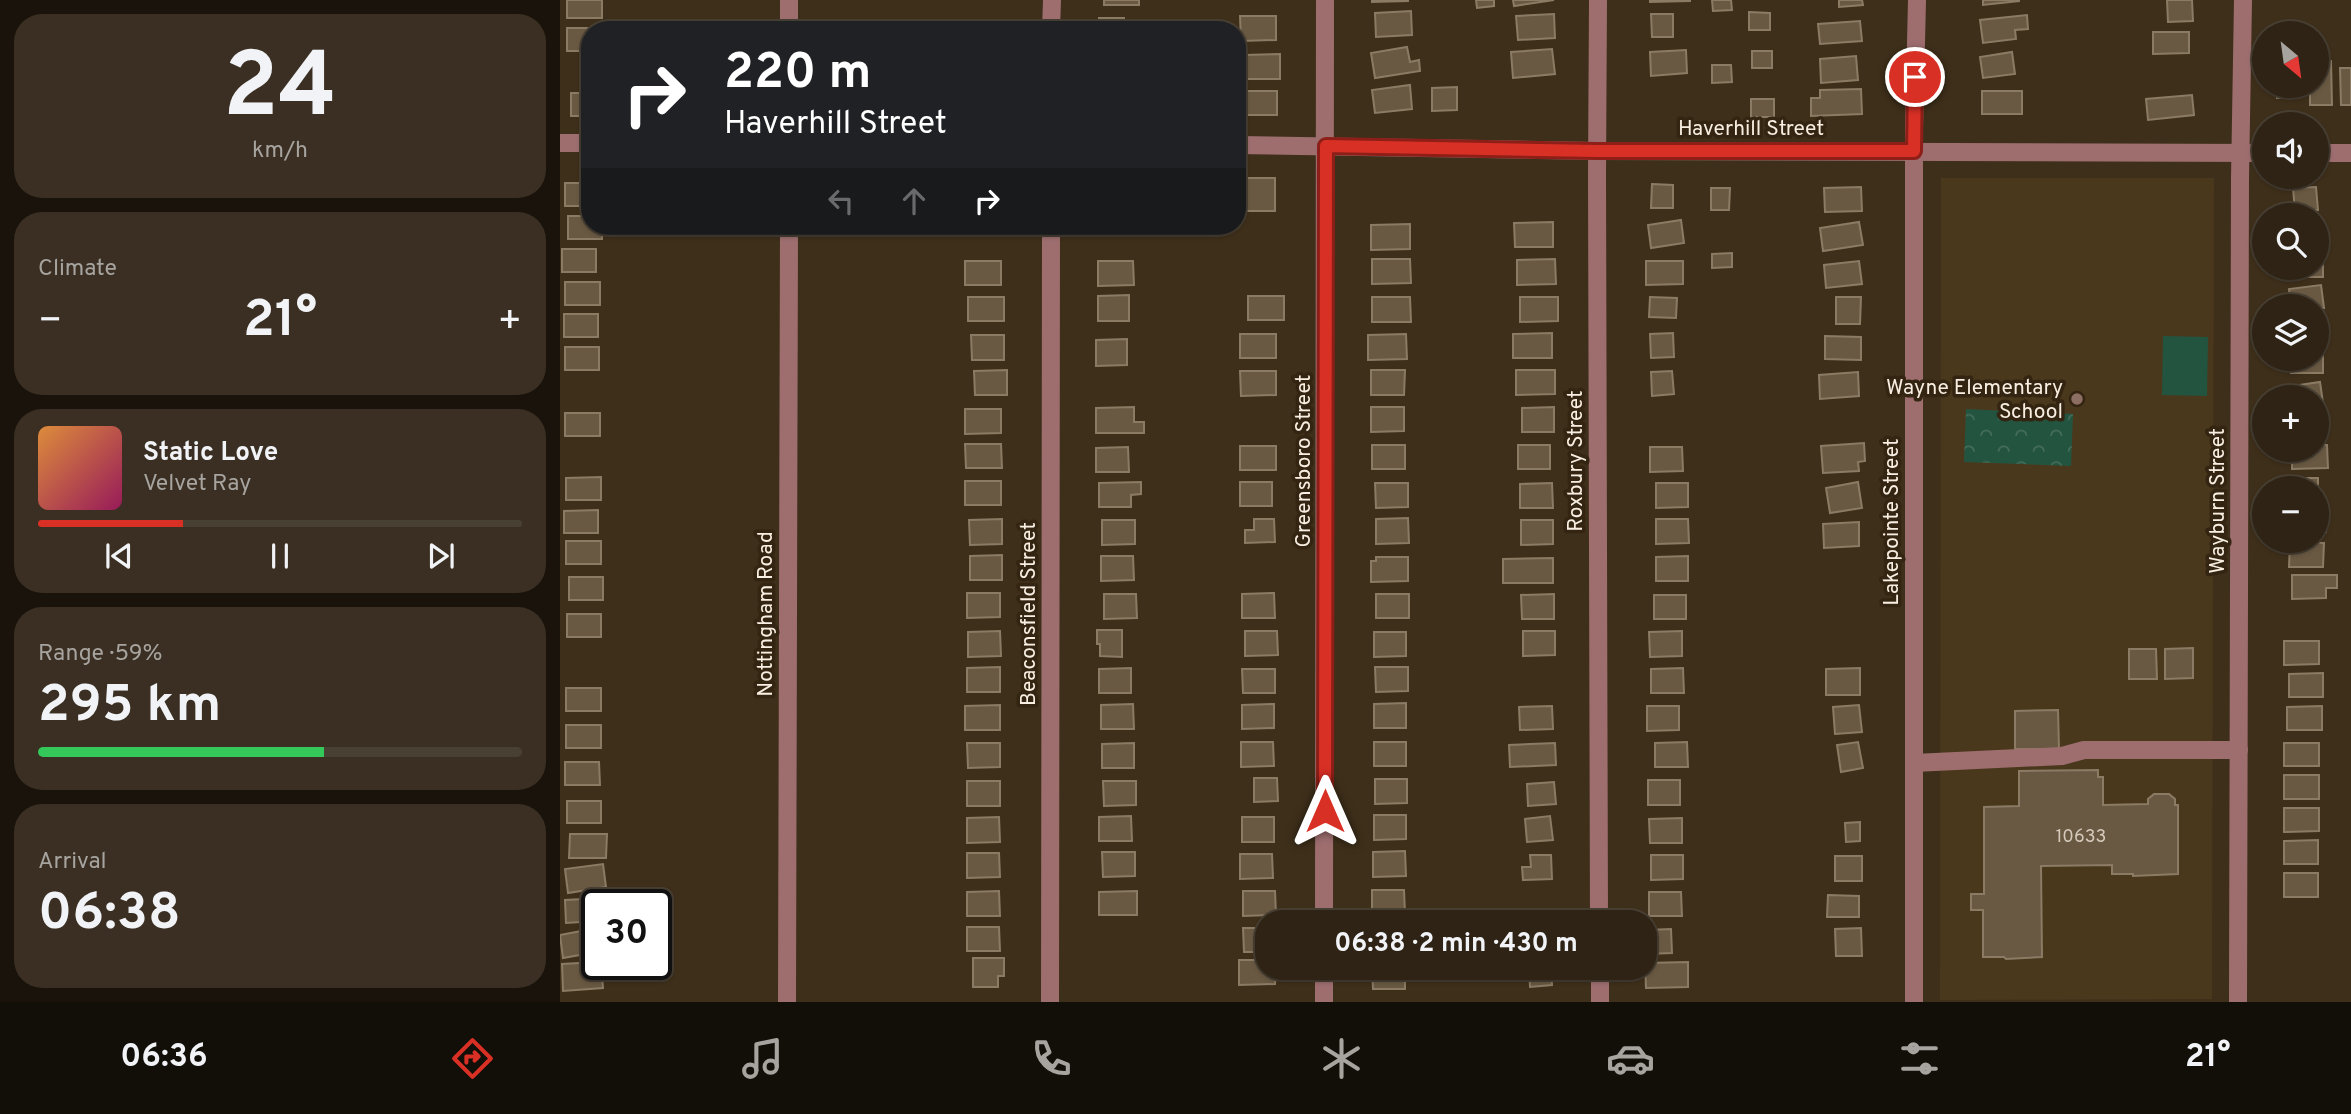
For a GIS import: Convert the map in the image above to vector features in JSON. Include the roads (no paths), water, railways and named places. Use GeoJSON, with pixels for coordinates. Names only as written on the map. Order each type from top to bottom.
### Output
{"type":"FeatureCollection","features":[{"type":"Feature","properties":{"kind":"street"},"geometry":{"type":"LineString","coordinates":[[789,0],[789,21]]}},
{"type":"Feature","properties":{"kind":"street"},"geometry":{"type":"LineString","coordinates":[[1051,21],[1052,0]]}},
{"type":"Feature","properties":{"kind":"street","name":"Greensboro Street"},"geometry":{"type":"LineString","coordinates":[[1324,910],[1325,0]]}},
{"type":"Feature","properties":{"kind":"street","name":"Roxbury Street"},"geometry":{"type":"LineString","coordinates":[[1598,0],[1600,910]]}},
{"type":"Feature","properties":{"kind":"street","name":"Lakepointe Street"},"geometry":{"type":"LineString","coordinates":[[1914,1002],[1914,151],[1917,0]]}},
{"type":"Feature","properties":{"kind":"street","name":"Wayburn Street"},"geometry":{"type":"LineString","coordinates":[[2238,1002],[2240,153],[2243,0]]}},
{"type":"Feature","properties":{"kind":"street"},"geometry":{"type":"LineString","coordinates":[[560,143],[581,143]]}},
{"type":"Feature","properties":{"kind":"street","name":"Haverhill Street"},"geometry":{"type":"LineString","coordinates":[[1246,145],[1597,151],[2252,153]]}},
{"type":"Feature","properties":{"kind":"street"},"geometry":{"type":"LineString","coordinates":[[2329,153],[2351,153]]}},
{"type":"Feature","properties":{"kind":"street","name":"Nottingham Road"},"geometry":{"type":"LineString","coordinates":[[787,1002],[789,235]]}},
{"type":"Feature","properties":{"kind":"street","name":"Beaconsfield Street"},"geometry":{"type":"LineString","coordinates":[[1050,1002],[1051,235]]}},
{"type":"Feature","properties":{"kind":"street"},"geometry":{"type":"LineString","coordinates":[[1914,763],[2062,756],[2084,750],[2239,750]]}},
{"type":"Feature","properties":{"kind":"street"},"geometry":{"type":"LineString","coordinates":[[1324,980],[1324,1002]]}},
{"type":"Feature","properties":{"kind":"street"},"geometry":{"type":"LineString","coordinates":[[1600,980],[1600,1002]]}},
{"type":"Feature","properties":{"kind":"place","name":"Wayne Elementary School"},"geometry":{"type":"Point","coordinates":[2077,399]}}]}
